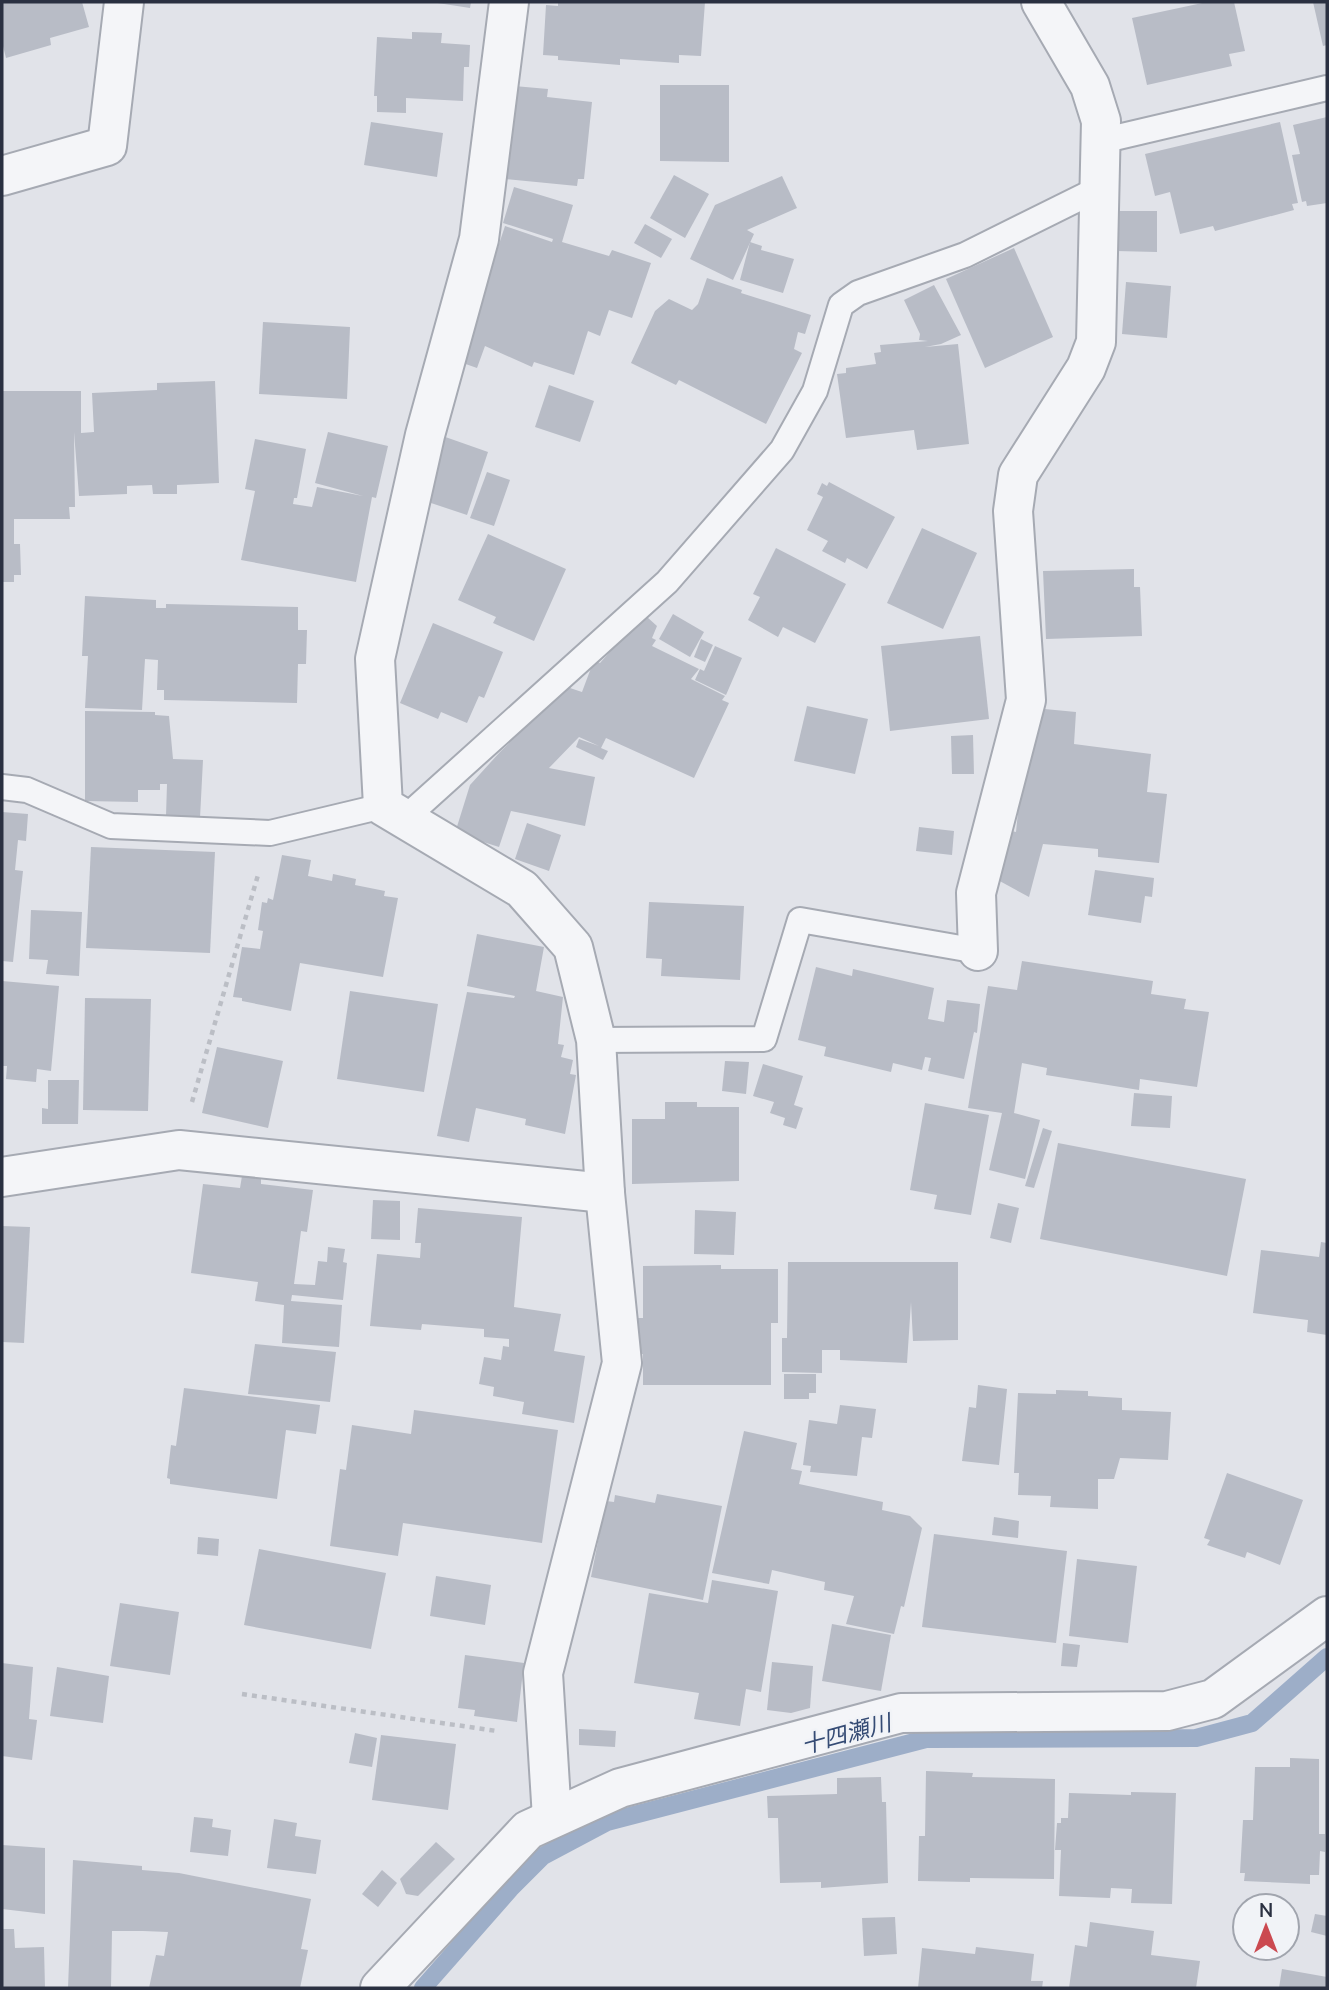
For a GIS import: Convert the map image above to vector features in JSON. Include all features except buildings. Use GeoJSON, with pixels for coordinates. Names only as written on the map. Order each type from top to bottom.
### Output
{"type":"FeatureCollection","features":[{"type":"Feature","properties":{"kind":"street"},"geometry":{"type":"LineString","coordinates":[[2,176],[107,146],[124,2]]}},
{"type":"Feature","properties":{"kind":"street"},"geometry":{"type":"LineString","coordinates":[[509,2],[479,239],[425,435],[375,659],[394,812],[522,889],[573,947],[596,1040],[605,1193],[621,1363],[542,1673],[552,1818]]}},
{"type":"Feature","properties":{"kind":"street"},"geometry":{"type":"LineString","coordinates":[[978,951],[976,893],[1026,700],[1013,511],[1018,475],[1086,368],[1096,342],[1102,187],[1101,121],[1090,86],[1041,2]]}},
{"type":"Feature","properties":{"kind":"street"},"geometry":{"type":"LineString","coordinates":[[2,1178],[178,1150],[605,1193]]}},
{"type":"Feature","properties":{"kind":"street"},"geometry":{"type":"LineString","coordinates":[[380,1988],[528,1830],[620,1788],[901,1713],[1167,1711],[1213,1699],[1327,1616]]}},
{"type":"Feature","properties":{"kind":"lane"},"geometry":{"type":"LineString","coordinates":[[1101,142],[1327,88]]}},
{"type":"Feature","properties":{"kind":"lane"},"geometry":{"type":"LineString","coordinates":[[2,787],[27,790],[111,826],[270,833],[394,812],[667,582],[782,450],[815,391],[841,306],[858,292],[965,256],[1102,187]]}},
{"type":"Feature","properties":{"kind":"lane"},"geometry":{"type":"LineString","coordinates":[[596,1040],[764,1039],[800,920],[978,951]]}},
{"type":"Feature","properties":{"kind":"path"},"geometry":{"type":"LineString","coordinates":[[178,1150],[270,833]]}},
{"type":"Feature","properties":{"kind":"path"},"geometry":{"type":"LineString","coordinates":[[242,1694],[546,1738]]}},
{"type":"Feature","properties":{"kind":"waterway","name":"十四瀬川"},"geometry":{"type":"LineString","coordinates":[[423,1988],[510,1889],[543,1856],[607,1822],[926,1739],[1196,1738],[1252,1723],[1327,1657]]}}]}
